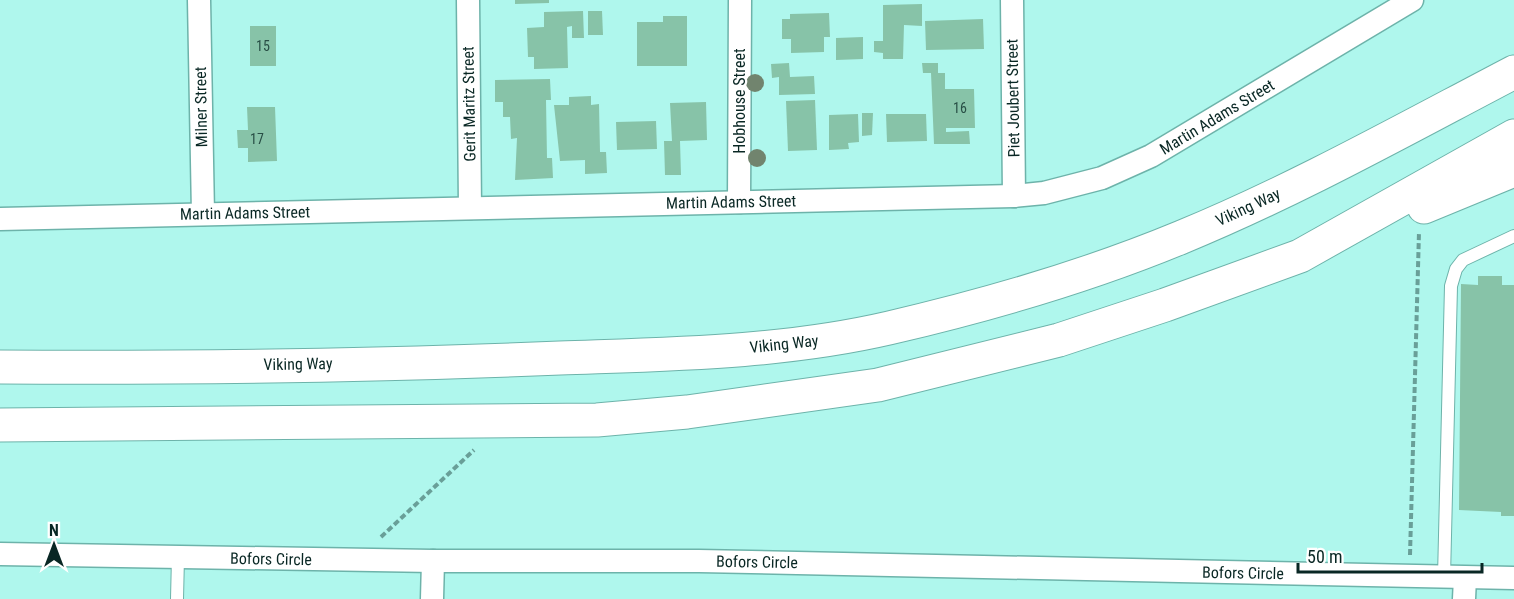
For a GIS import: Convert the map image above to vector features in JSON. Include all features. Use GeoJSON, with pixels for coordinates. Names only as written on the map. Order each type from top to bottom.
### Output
{"type":"FeatureCollection","features":[{"type":"Feature","properties":{"kind":"main road","name":"Viking Way"},"geometry":{"type":"LineString","coordinates":[[0,367],[478,362],[770,347],[888,328],[1020,294],[1106,267],[1182,237],[1280,193],[1514,72]]}},
{"type":"Feature","properties":{"kind":"main road"},"geometry":{"type":"LineString","coordinates":[[1300,256],[1514,136]]}},
{"type":"Feature","properties":{"kind":"main road"},"geometry":{"type":"LineString","coordinates":[[0,425],[597,420],[687,412],[878,385],[1059,340],[1165,305],[1300,256],[1514,170]]}},
{"type":"Feature","properties":{"kind":"street","name":"Milner Street"},"geometry":{"type":"LineString","coordinates":[[199,0],[203,214]]}},
{"type":"Feature","properties":{"kind":"street","name":"Gerit Maritz Street"},"geometry":{"type":"LineString","coordinates":[[468,0],[470,208]]}},
{"type":"Feature","properties":{"kind":"street","name":"Hobhouse Street"},"geometry":{"type":"LineString","coordinates":[[739,202],[740,0]]}},
{"type":"Feature","properties":{"kind":"street","name":"Piet Joubert Street"},"geometry":{"type":"LineString","coordinates":[[1012,0],[1014,196]]}},
{"type":"Feature","properties":{"kind":"street","name":"Martin Adams Street"},"geometry":{"type":"LineString","coordinates":[[0,219],[1014,196],[1044,193],[1102,178],[1151,156],[1412,0]]}},
{"type":"Feature","properties":{"kind":"street","name":"Bofors Circle"},"geometry":{"type":"LineString","coordinates":[[0,554],[433,561],[699,561],[1457,585],[1514,578]]}},
{"type":"Feature","properties":{"kind":"street"},"geometry":{"type":"LineString","coordinates":[[432,599],[433,561]]}},
{"type":"Feature","properties":{"kind":"lane"},"geometry":{"type":"LineString","coordinates":[[1457,585],[1451,286],[1456,268],[1463,260],[1514,236]]}},
{"type":"Feature","properties":{"kind":"lane"},"geometry":{"type":"LineString","coordinates":[[177,599],[178,557]]}},
{"type":"Feature","properties":{"kind":"path"},"geometry":{"type":"LineString","coordinates":[[1410,553],[1419,231]]}},
{"type":"Feature","properties":{"kind":"path"},"geometry":{"type":"LineString","coordinates":[[379,539],[480,444]]}},
{"type":"Feature","properties":{"kind":"building"},"geometry":{"type":"Polygon","coordinates":[[[515,0],[549,0],[549,3],[515,4],[515,0]]]}},
{"type":"Feature","properties":{"kind":"building"},"geometry":{"type":"Polygon","coordinates":[[[922,4],[922,26],[904,25],[903,59],[883,59],[883,53],[874,52],[874,41],[883,41],[883,5],[922,4]]]}},
{"type":"Feature","properties":{"kind":"building"},"geometry":{"type":"Polygon","coordinates":[[[583,11],[584,38],[572,38],[572,26],[567,27],[568,68],[534,69],[534,57],[528,57],[527,28],[544,27],[544,12],[583,11]]]}},
{"type":"Feature","properties":{"kind":"building"},"geometry":{"type":"Polygon","coordinates":[[[588,11],[602,11],[603,35],[588,35],[588,11]]]}},
{"type":"Feature","properties":{"kind":"building"},"geometry":{"type":"Polygon","coordinates":[[[829,13],[830,37],[824,37],[824,52],[791,53],[791,39],[782,39],[782,19],[790,19],[790,14],[829,13]]]}},
{"type":"Feature","properties":{"kind":"building"},"geometry":{"type":"Polygon","coordinates":[[[663,16],[687,16],[687,66],[637,66],[637,22],[663,22],[663,16]]]}},
{"type":"Feature","properties":{"kind":"building"},"geometry":{"type":"Polygon","coordinates":[[[983,19],[984,49],[926,50],[925,21],[983,19]]]}},
{"type":"Feature","properties":{"kind":"building"},"geometry":{"type":"Polygon","coordinates":[[[250,26],[276,26],[276,66],[250,66],[250,26]]]}},
{"type":"Feature","properties":{"kind":"building"},"geometry":{"type":"Polygon","coordinates":[[[863,37],[863,59],[836,60],[836,38],[863,37]]]}},
{"type":"Feature","properties":{"kind":"building"},"geometry":{"type":"Polygon","coordinates":[[[789,63],[790,77],[814,76],[815,94],[779,95],[779,77],[772,78],[771,64],[789,63]]]}},
{"type":"Feature","properties":{"kind":"building"},"geometry":{"type":"Polygon","coordinates":[[[922,63],[938,63],[938,73],[945,73],[945,89],[974,89],[975,128],[946,128],[946,132],[969,131],[970,144],[934,144],[931,73],[923,73],[922,63]]]}},
{"type":"Feature","properties":{"kind":"building"},"geometry":{"type":"Polygon","coordinates":[[[550,79],[551,100],[546,100],[547,158],[552,158],[553,178],[515,180],[517,138],[511,139],[510,117],[503,117],[503,102],[495,102],[495,80],[550,79]]]}},
{"type":"Feature","properties":{"kind":"building"},"geometry":{"type":"Polygon","coordinates":[[[591,96],[591,105],[599,104],[600,152],[606,152],[607,173],[585,174],[585,160],[560,161],[554,105],[569,105],[569,97],[591,96]]]}},
{"type":"Feature","properties":{"kind":"building"},"geometry":{"type":"Polygon","coordinates":[[[815,100],[817,150],[788,151],[786,101],[815,100]]]}},
{"type":"Feature","properties":{"kind":"building"},"geometry":{"type":"Polygon","coordinates":[[[706,102],[707,140],[680,141],[681,175],[665,175],[664,141],[672,141],[670,103],[706,102]]]}},
{"type":"Feature","properties":{"kind":"building"},"geometry":{"type":"Polygon","coordinates":[[[247,107],[275,107],[277,161],[248,162],[248,148],[238,148],[237,130],[248,130],[247,107]]]}},
{"type":"Feature","properties":{"kind":"building"},"geometry":{"type":"Polygon","coordinates":[[[862,113],[873,113],[872,135],[862,136],[862,113]]]}},
{"type":"Feature","properties":{"kind":"building"},"geometry":{"type":"Polygon","coordinates":[[[858,114],[859,142],[848,143],[849,149],[829,150],[829,115],[858,114]]]}},
{"type":"Feature","properties":{"kind":"building"},"geometry":{"type":"Polygon","coordinates":[[[886,114],[926,114],[927,141],[887,142],[886,114]]]}},
{"type":"Feature","properties":{"kind":"building"},"geometry":{"type":"Polygon","coordinates":[[[656,121],[657,149],[617,150],[616,122],[656,121]]]}},
{"type":"Feature","properties":{"kind":"building"},"geometry":{"type":"Polygon","coordinates":[[[1478,276],[1502,276],[1502,285],[1514,285],[1514,516],[1501,516],[1501,512],[1459,510],[1461,284],[1478,285],[1478,276]]]}}]}
